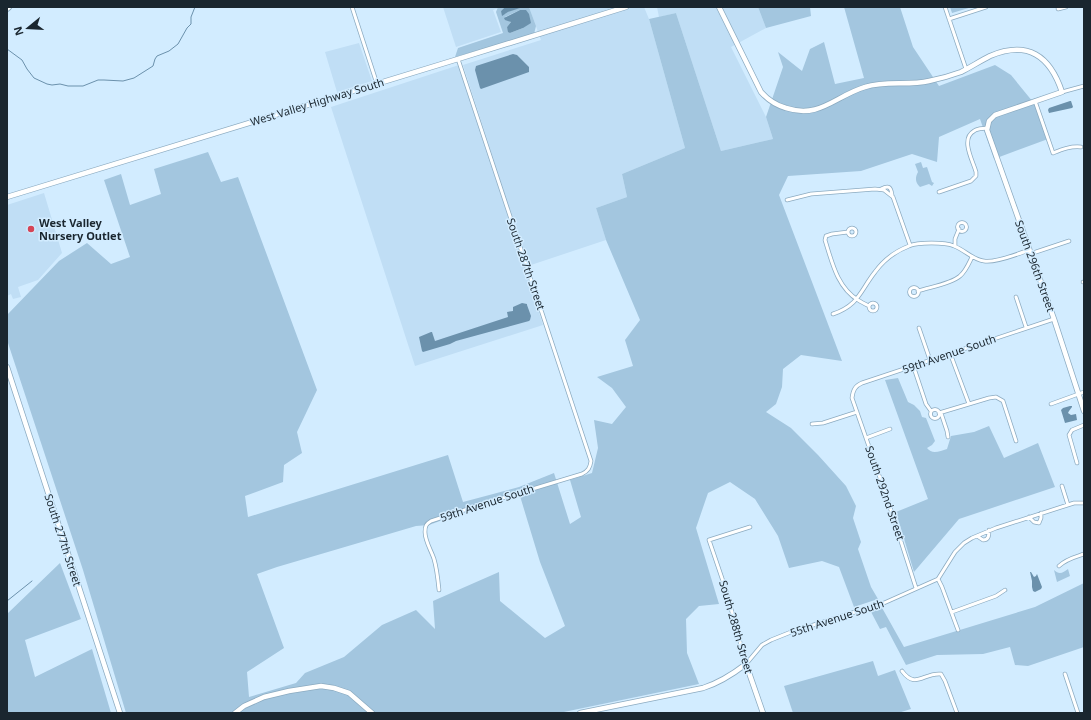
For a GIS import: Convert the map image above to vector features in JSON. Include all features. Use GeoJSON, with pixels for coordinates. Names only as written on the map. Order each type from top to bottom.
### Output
{"type":"FeatureCollection","features":[{"type":"Feature","properties":{"kind":"street"},"geometry":{"type":"LineString","coordinates":[[352,7],[377,84]]}},
{"type":"Feature","properties":{"kind":"street","name":"West Valley Highway South"},"geometry":{"type":"LineString","coordinates":[[7,197],[626,7]]}},
{"type":"Feature","properties":{"kind":"street"},"geometry":{"type":"LineString","coordinates":[[719,7],[761,92],[777,105],[797,111],[805,112],[816,110],[866,86],[926,82],[950,75],[992,56],[1013,50],[1034,53],[1041,57],[1056,77],[1062,92]]}},
{"type":"Feature","properties":{"kind":"street"},"geometry":{"type":"LineString","coordinates":[[945,7],[966,69]]}},
{"type":"Feature","properties":{"kind":"street"},"geometry":{"type":"LineString","coordinates":[[949,19],[986,7]]}},
{"type":"Feature","properties":{"kind":"street"},"geometry":{"type":"LineString","coordinates":[[1058,9],[1066,7]]}},
{"type":"Feature","properties":{"kind":"street","name":"South 287th Street"},"geometry":{"type":"LineString","coordinates":[[458,59],[591,461],[589,469]]}},
{"type":"Feature","properties":{"kind":"street"},"geometry":{"type":"LineString","coordinates":[[939,192],[971,181],[976,176],[967,147],[973,131],[987,128],[989,121],[1000,113],[1084,86]]}},
{"type":"Feature","properties":{"kind":"street"},"geometry":{"type":"LineString","coordinates":[[1035,101],[1053,152],[1074,146],[1081,148]]}},
{"type":"Feature","properties":{"kind":"street","name":"South 296th Street"},"geometry":{"type":"LineString","coordinates":[[987,128],[1054,319],[1084,411]]}},
{"type":"Feature","properties":{"kind":"street"},"geometry":{"type":"LineString","coordinates":[[787,200],[811,194],[881,189],[887,186],[890,187],[910,245]]}},
{"type":"Feature","properties":{"kind":"street"},"geometry":{"type":"LineString","coordinates":[[881,189],[893,197]]}},
{"type":"Feature","properties":{"kind":"street"},"geometry":{"type":"LineString","coordinates":[[955,246],[959,230]]}},
{"type":"Feature","properties":{"kind":"street"},"geometry":{"type":"LineString","coordinates":[[848,232],[829,234],[826,236],[825,240],[835,270],[844,288],[857,299],[869,306]]}},
{"type":"Feature","properties":{"kind":"street"},"geometry":{"type":"LineString","coordinates":[[833,314],[848,307],[857,299],[874,272],[899,251],[910,245],[937,243],[955,246],[972,257],[986,262],[1030,252],[1069,240]]}},
{"type":"Feature","properties":{"kind":"street"},"geometry":{"type":"LineString","coordinates":[[918,291],[956,279],[966,270],[972,257]]}},
{"type":"Feature","properties":{"kind":"street"},"geometry":{"type":"LineString","coordinates":[[1016,297],[1026,327]]}},
{"type":"Feature","properties":{"kind":"street","name":"59th Avenue South"},"geometry":{"type":"LineString","coordinates":[[852,398],[854,388],[857,386],[913,365],[1054,319]]}},
{"type":"Feature","properties":{"kind":"street"},"geometry":{"type":"LineString","coordinates":[[919,328],[930,360]]}},
{"type":"Feature","properties":{"kind":"street"},"geometry":{"type":"LineString","coordinates":[[950,353],[969,404]]}},
{"type":"Feature","properties":{"kind":"street"},"geometry":{"type":"LineString","coordinates":[[913,365],[926,404],[931,411],[930,415],[933,418],[938,417],[940,413],[996,397],[1003,402],[1016,440]]}},
{"type":"Feature","properties":{"kind":"street","name":"South 277th Street"},"geometry":{"type":"LineString","coordinates":[[7,367],[120,713]]}},
{"type":"Feature","properties":{"kind":"street"},"geometry":{"type":"LineString","coordinates":[[1051,404],[1084,392]]}},
{"type":"Feature","properties":{"kind":"street","name":"South 292nd Street"},"geometry":{"type":"LineString","coordinates":[[852,398],[887,498],[916,588]]}},
{"type":"Feature","properties":{"kind":"street"},"geometry":{"type":"LineString","coordinates":[[931,411],[935,409],[940,413],[948,437]]}},
{"type":"Feature","properties":{"kind":"street"},"geometry":{"type":"LineString","coordinates":[[812,424],[823,423],[857,412]]}},
{"type":"Feature","properties":{"kind":"street"},"geometry":{"type":"LineString","coordinates":[[1077,463],[1069,435],[1072,430],[1084,424]]}},
{"type":"Feature","properties":{"kind":"street"},"geometry":{"type":"LineString","coordinates":[[866,438],[890,429]]}},
{"type":"Feature","properties":{"kind":"street","name":"59th Avenue South"},"geometry":{"type":"LineString","coordinates":[[439,590],[437,571],[426,536],[425,530],[427,524],[431,521],[486,503],[582,474],[589,469]]}},
{"type":"Feature","properties":{"kind":"street"},"geometry":{"type":"LineString","coordinates":[[1062,486],[1068,505]]}},
{"type":"Feature","properties":{"kind":"street"},"geometry":{"type":"LineString","coordinates":[[958,630],[938,579],[955,552],[964,543],[989,530],[1078,502],[1083,503]]}},
{"type":"Feature","properties":{"kind":"street"},"geometry":{"type":"LineString","coordinates":[[1029,517],[1034,522],[1038,523],[1041,518],[1040,513]]}},
{"type":"Feature","properties":{"kind":"street","name":"South 288th Street"},"geometry":{"type":"LineString","coordinates":[[750,528],[709,540],[726,590],[746,664],[763,713]]}},
{"type":"Feature","properties":{"kind":"street"},"geometry":{"type":"LineString","coordinates":[[977,536],[983,540],[987,539],[989,530]]}},
{"type":"Feature","properties":{"kind":"street"},"geometry":{"type":"LineString","coordinates":[[1059,566],[1070,558],[1084,554]]}},
{"type":"Feature","properties":{"kind":"street","name":"55th Avenue South"},"geometry":{"type":"LineString","coordinates":[[580,713],[703,688],[716,684],[746,664],[762,645],[771,640],[791,632],[884,603],[938,579]]}},
{"type":"Feature","properties":{"kind":"street"},"geometry":{"type":"LineString","coordinates":[[952,612],[996,596],[1005,590]]}},
{"type":"Feature","properties":{"kind":"street"},"geometry":{"type":"LineString","coordinates":[[902,672],[908,678],[913,680],[936,674],[942,675],[957,712],[951,713]]}},
{"type":"Feature","properties":{"kind":"street"},"geometry":{"type":"LineString","coordinates":[[1064,674],[1078,713]]}},
{"type":"Feature","properties":{"kind":"street"},"geometry":{"type":"LineString","coordinates":[[235,713],[244,706],[264,697],[321,686],[334,688],[349,693],[372,713]]}},
{"type":"Feature","properties":{"kind":"shaded area"},"geometry":{"type":"Polygon","coordinates":[[[443,7],[499,7],[493,10],[501,32],[456,47],[443,7]]]}},
{"type":"Feature","properties":{"kind":"shaded area"},"geometry":{"type":"Polygon","coordinates":[[[498,7],[505,7],[501,11],[505,14],[516,9],[529,7],[536,26],[534,34],[455,57],[458,48],[503,33],[496,12],[498,7]],[[520,10],[505,17],[511,22],[507,27],[510,33],[523,28],[520,10]]]}},
{"type":"Feature","properties":{"kind":"shaded area"},"geometry":{"type":"Polygon","coordinates":[[[505,7],[523,7],[508,12],[502,16],[501,11],[505,7]]]}},
{"type":"Feature","properties":{"kind":"shaded area"},"geometry":{"type":"Polygon","coordinates":[[[529,7],[644,7],[649,19],[685,148],[622,174],[627,197],[596,208],[606,240],[528,266],[463,65],[541,40],[529,7]]]}},
{"type":"Feature","properties":{"kind":"shaded area"},"geometry":{"type":"Polygon","coordinates":[[[657,7],[758,7],[766,28],[731,47],[766,117],[773,139],[721,151],[676,13],[659,17],[657,7]]]}},
{"type":"Feature","properties":{"kind":"shaded area"},"geometry":{"type":"Polygon","coordinates":[[[758,7],[810,7],[811,16],[766,28],[758,7]]]}},
{"type":"Feature","properties":{"kind":"shaded area"},"geometry":{"type":"Polygon","coordinates":[[[844,7],[900,7],[913,47],[939,86],[995,65],[1011,75],[1033,102],[1035,101],[1048,139],[994,159],[980,119],[939,137],[937,162],[912,154],[861,171],[788,176],[779,195],[842,361],[801,355],[783,369],[782,387],[776,404],[766,412],[791,428],[846,486],[856,506],[853,518],[861,542],[858,549],[871,587],[878,599],[854,607],[839,567],[822,561],[789,568],[778,536],[755,499],[730,482],[708,493],[696,528],[719,604],[699,606],[686,619],[687,653],[699,684],[559,713],[126,713],[83,570],[7,340],[7,315],[59,261],[87,243],[111,264],[130,257],[104,180],[121,174],[130,205],[161,194],[154,169],[208,152],[221,182],[238,177],[317,390],[297,432],[302,453],[284,465],[283,482],[245,496],[248,517],[448,455],[463,502],[519,487],[554,473],[570,524],[581,517],[570,480],[592,473],[598,448],[594,420],[612,424],[626,407],[612,388],[597,377],[633,366],[625,340],[640,320],[606,240],[596,208],[627,197],[622,174],[685,148],[649,19],[676,13],[721,151],[773,139],[766,117],[783,67],[778,52],[802,71],[810,49],[824,42],[835,84],[864,78],[844,7]],[[520,496],[489,503],[429,525],[416,526],[257,574],[284,648],[247,672],[249,697],[296,683],[305,673],[344,657],[382,625],[416,610],[435,629],[433,601],[499,572],[500,601],[545,638],[565,626],[540,562],[520,496]]]}},
{"type":"Feature","properties":{"kind":"shaded area"},"geometry":{"type":"Polygon","coordinates":[[[950,7],[972,7],[952,13],[950,7]]]}},
{"type":"Feature","properties":{"kind":"shaded area"},"geometry":{"type":"Polygon","coordinates":[[[520,10],[526,10],[529,14],[531,23],[510,33],[508,32],[507,27],[511,22],[505,20],[504,18],[520,10]]]}},
{"type":"Feature","properties":{"kind":"shaded area"},"geometry":{"type":"Polygon","coordinates":[[[359,43],[372,81],[337,92],[325,52],[359,43]]]}},
{"type":"Feature","properties":{"kind":"shaded area"},"geometry":{"type":"Polygon","coordinates":[[[513,54],[517,55],[529,67],[529,72],[481,89],[475,70],[476,66],[513,54]]]}},
{"type":"Feature","properties":{"kind":"shaded area"},"geometry":{"type":"Polygon","coordinates":[[[459,65],[543,325],[415,366],[331,107],[459,65]]]}},
{"type":"Feature","properties":{"kind":"shaded area"},"geometry":{"type":"Polygon","coordinates":[[[1070,101],[1073,107],[1072,108],[1049,113],[1049,108],[1070,101]]]}},
{"type":"Feature","properties":{"kind":"shaded area"},"geometry":{"type":"Polygon","coordinates":[[[921,162],[923,168],[927,167],[932,182],[934,183],[932,186],[929,184],[920,187],[916,182],[918,172],[915,164],[921,162]]]}},
{"type":"Feature","properties":{"kind":"shaded area","name":"West Valley Nursery Outlet"},"geometry":{"type":"Polygon","coordinates":[[[44,193],[62,253],[38,280],[18,287],[21,297],[13,299],[11,294],[7,296],[7,205],[44,193]]]}},
{"type":"Feature","properties":{"kind":"shaded area"},"geometry":{"type":"Polygon","coordinates":[[[522,303],[527,304],[531,316],[529,321],[456,341],[423,352],[422,351],[419,337],[432,332],[435,341],[508,317],[507,312],[513,311],[513,307],[522,303]]]}},
{"type":"Feature","properties":{"kind":"shaded area"},"geometry":{"type":"Polygon","coordinates":[[[898,378],[908,402],[920,411],[922,417],[926,418],[935,441],[927,448],[929,450],[936,452],[947,449],[951,436],[974,432],[989,426],[1004,458],[1038,443],[1055,487],[959,519],[914,572],[896,512],[928,499],[885,380],[898,378]]]}},
{"type":"Feature","properties":{"kind":"shaded area"},"geometry":{"type":"Polygon","coordinates":[[[1070,406],[1072,407],[1068,413],[1071,415],[1076,414],[1077,420],[1065,423],[1061,410],[1070,406]]]}},
{"type":"Feature","properties":{"kind":"shaded area"},"geometry":{"type":"Polygon","coordinates":[[[60,563],[81,619],[25,640],[35,677],[92,649],[111,713],[7,713],[7,614],[60,563]]]}},
{"type":"Feature","properties":{"kind":"shaded area"},"geometry":{"type":"Polygon","coordinates":[[[1068,569],[1070,576],[1057,582],[1054,570],[1061,573],[1068,569]]]}},
{"type":"Feature","properties":{"kind":"shaded area"},"geometry":{"type":"Polygon","coordinates":[[[1030,572],[1034,577],[1037,574],[1042,587],[1035,592],[1033,591],[1032,587],[1030,572]]]}},
{"type":"Feature","properties":{"kind":"shaded area"},"geometry":{"type":"Polygon","coordinates":[[[1084,583],[1084,647],[1028,666],[1015,665],[1010,647],[983,654],[937,655],[906,665],[886,627],[880,629],[870,610],[881,606],[904,647],[1035,607],[1084,583]]]}},
{"type":"Feature","properties":{"kind":"shaded area"},"geometry":{"type":"Polygon","coordinates":[[[873,661],[878,676],[895,670],[911,709],[898,713],[793,713],[784,686],[873,661]]]}},
{"type":"Feature","properties":{"kind":"waterway"},"geometry":{"type":"LineString","coordinates":[[7,49],[22,60],[34,78],[47,84],[83,86],[98,80],[123,81],[134,78],[153,66],[157,56],[169,51],[178,44],[191,24],[191,17],[195,7]]}},
{"type":"Feature","properties":{"kind":"waterway"},"geometry":{"type":"LineString","coordinates":[[7,601],[32,581]]}},
{"type":"Feature","properties":{"kind":"place","name":"West Valley Nursery Outlet"},"geometry":{"type":"Point","coordinates":[31,229]}}]}
